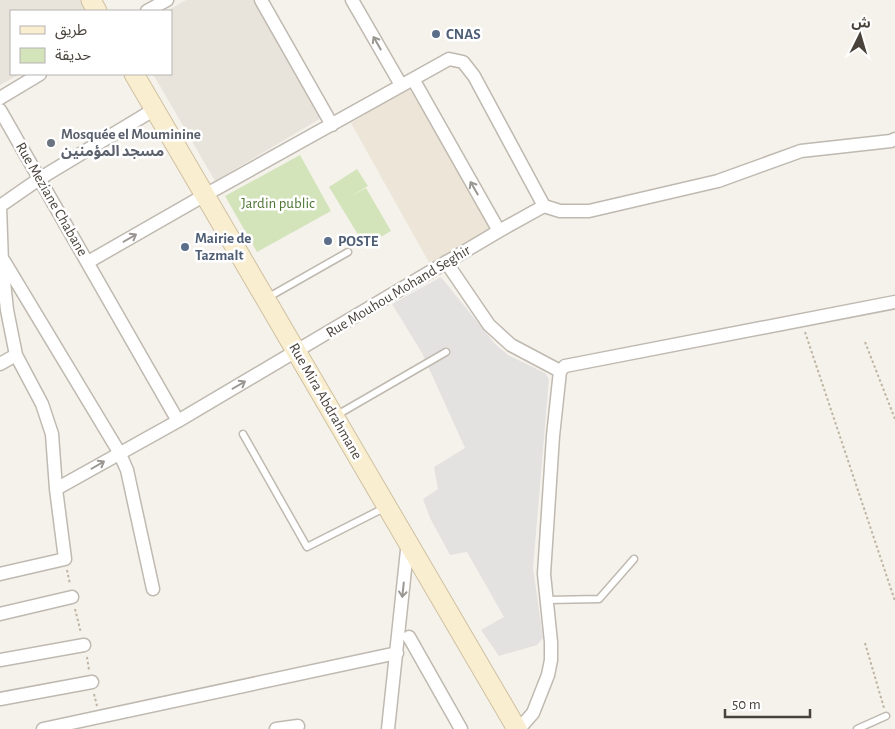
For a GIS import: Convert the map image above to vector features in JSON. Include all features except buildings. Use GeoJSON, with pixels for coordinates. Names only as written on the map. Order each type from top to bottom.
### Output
{"type":"FeatureCollection","features":[{"type":"Feature","properties":{"kind":"main road","name":"Rue Mira Abdrahmane"},"geometry":{"type":"LineString","coordinates":[[135,75],[518,729]]}},
{"type":"Feature","properties":{"kind":"street"},"geometry":{"type":"LineString","coordinates":[[149,10],[167,0]]}},
{"type":"Feature","properties":{"kind":"street"},"geometry":{"type":"LineString","coordinates":[[261,0],[332,124]]}},
{"type":"Feature","properties":{"kind":"street"},"geometry":{"type":"LineString","coordinates":[[352,0],[402,85]]}},
{"type":"Feature","properties":{"kind":"street"},"geometry":{"type":"LineString","coordinates":[[88,262],[450,59],[462,62],[474,76],[544,206],[560,211],[589,211],[718,181],[801,151],[895,139]]}},
{"type":"Feature","properties":{"kind":"street"},"geometry":{"type":"LineString","coordinates":[[0,98],[38,75]]}},
{"type":"Feature","properties":{"kind":"street"},"geometry":{"type":"LineString","coordinates":[[413,79],[499,231]]}},
{"type":"Feature","properties":{"kind":"street"},"geometry":{"type":"LineString","coordinates":[[0,574],[65,559],[56,489],[52,434],[42,404],[16,355],[7,310],[1,256],[0,206],[39,179],[155,109]]}},
{"type":"Feature","properties":{"kind":"street","name":"Rue Meziane Chabane"},"geometry":{"type":"LineString","coordinates":[[0,110],[178,421]]}},
{"type":"Feature","properties":{"kind":"street","name":"Rue Mouhou Mohand Seghir"},"geometry":{"type":"LineString","coordinates":[[56,489],[119,452],[178,421],[544,206]]}},
{"type":"Feature","properties":{"kind":"street"},"geometry":{"type":"LineString","coordinates":[[1,256],[119,452],[127,470],[153,589]]}},
{"type":"Feature","properties":{"kind":"street"},"geometry":{"type":"LineString","coordinates":[[446,262],[489,325],[511,345],[560,371]]}},
{"type":"Feature","properties":{"kind":"street"},"geometry":{"type":"LineString","coordinates":[[518,729],[533,713],[548,675],[551,642],[544,574],[553,436],[560,371],[565,366],[895,302]]}},
{"type":"Feature","properties":{"kind":"street"},"geometry":{"type":"LineString","coordinates":[[0,364],[16,355]]}},
{"type":"Feature","properties":{"kind":"street"},"geometry":{"type":"LineString","coordinates":[[388,729],[408,541]]}},
{"type":"Feature","properties":{"kind":"street"},"geometry":{"type":"LineString","coordinates":[[0,614],[72,597]]}},
{"type":"Feature","properties":{"kind":"street"},"geometry":{"type":"LineString","coordinates":[[409,637],[461,729]]}},
{"type":"Feature","properties":{"kind":"street"},"geometry":{"type":"LineString","coordinates":[[0,660],[84,644]]}},
{"type":"Feature","properties":{"kind":"street"},"geometry":{"type":"LineString","coordinates":[[43,729],[397,653]]}},
{"type":"Feature","properties":{"kind":"street"},"geometry":{"type":"LineString","coordinates":[[0,699],[92,682]]}},
{"type":"Feature","properties":{"kind":"street"},"geometry":{"type":"LineString","coordinates":[[276,729],[298,726]]}},
{"type":"Feature","properties":{"kind":"lane"},"geometry":{"type":"LineString","coordinates":[[266,299],[348,252]]}},
{"type":"Feature","properties":{"kind":"lane"},"geometry":{"type":"LineString","coordinates":[[335,417],[446,352]]}},
{"type":"Feature","properties":{"kind":"lane"},"geometry":{"type":"LineString","coordinates":[[243,434],[307,547],[387,506]]}},
{"type":"Feature","properties":{"kind":"lane"},"geometry":{"type":"LineString","coordinates":[[547,600],[599,599],[634,559]]}},
{"type":"Feature","properties":{"kind":"lane"},"geometry":{"type":"LineString","coordinates":[[857,729],[886,716]]}},
{"type":"Feature","properties":{"kind":"path"},"geometry":{"type":"LineString","coordinates":[[801,321],[895,601]]}},
{"type":"Feature","properties":{"kind":"path"},"geometry":{"type":"LineString","coordinates":[[865,342],[895,419]]}},
{"type":"Feature","properties":{"kind":"path"},"geometry":{"type":"LineString","coordinates":[[864,643],[886,716]]}},
{"type":"Feature","properties":{"kind":"shaded area"},"geometry":{"type":"Polygon","coordinates":[[[0,0],[82,0],[88,10],[10,10],[10,75],[18,75],[0,85],[0,0]]]}},
{"type":"Feature","properties":{"kind":"shaded area"},"geometry":{"type":"Polygon","coordinates":[[[186,0],[253,0],[323,117],[215,181],[154,75],[172,75],[172,10],[169,10],[186,0]]]}},
{"type":"Feature","properties":{"kind":"shaded area"},"geometry":{"type":"Polygon","coordinates":[[[409,88],[493,229],[431,266],[351,123],[409,88]]]}},
{"type":"Feature","properties":{"kind":"shaded area"},"geometry":{"type":"Polygon","coordinates":[[[441,277],[495,344],[508,355],[545,373],[549,379],[533,568],[543,638],[537,645],[499,656],[481,630],[504,617],[467,552],[450,555],[430,518],[423,499],[438,489],[434,467],[465,448],[422,353],[392,304],[441,277]]]}},
{"type":"Feature","properties":{"kind":"green space","name":"Jardin public"},"geometry":{"type":"Polygon","coordinates":[[[300,155],[331,211],[257,252],[225,196],[300,155]]]}},
{"type":"Feature","properties":{"kind":"green space"},"geometry":{"type":"Polygon","coordinates":[[[357,169],[368,186],[351,196],[366,188],[391,231],[365,246],[329,187],[357,169]]]}},
{"type":"Feature","properties":{"kind":"place","name":"CNAS"},"geometry":{"type":"Point","coordinates":[436,34]}},
{"type":"Feature","properties":{"kind":"place","name":"Mosquée el Mouminine مسجد المؤمنين"},"geometry":{"type":"Point","coordinates":[51,143]}},
{"type":"Feature","properties":{"kind":"place","name":"POSTE"},"geometry":{"type":"Point","coordinates":[328,241]}},
{"type":"Feature","properties":{"kind":"place","name":"Mairie de Tazmalt"},"geometry":{"type":"Point","coordinates":[185,247]}}]}
